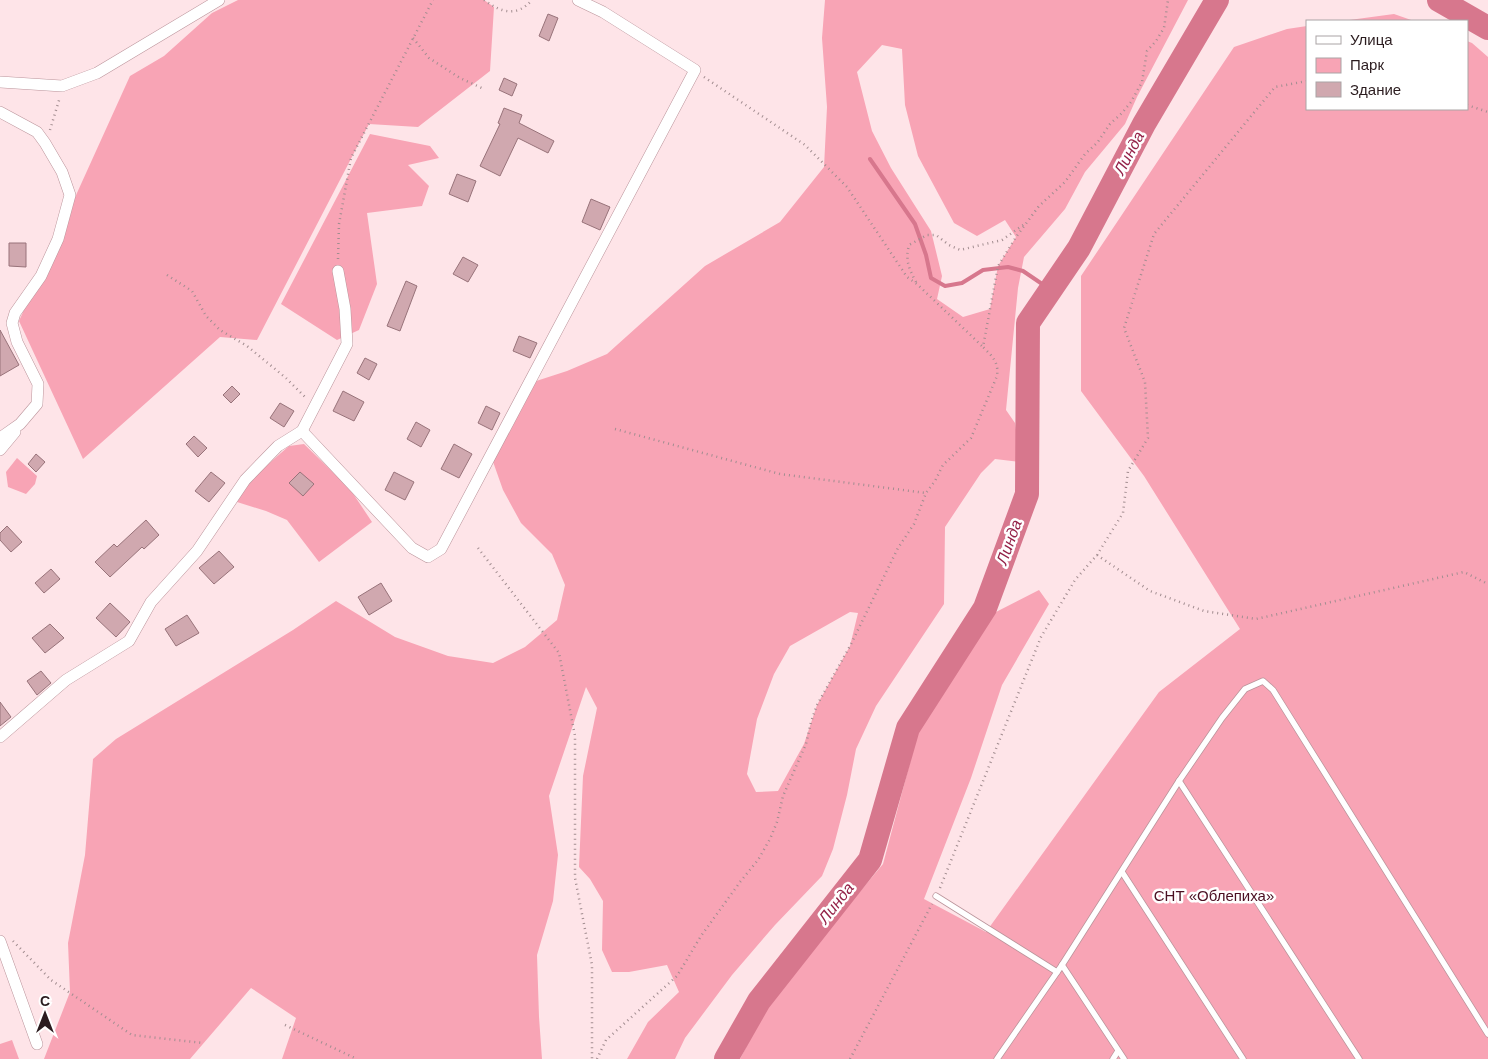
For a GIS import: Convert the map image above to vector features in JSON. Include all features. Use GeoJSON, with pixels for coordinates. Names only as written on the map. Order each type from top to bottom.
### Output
{"type":"FeatureCollection","features":[{"type":"Feature","properties":{"kind":"street"},"geometry":{"type":"LineString","coordinates":[[0,82],[62,86],[97,73],[218,0]]}},
{"type":"Feature","properties":{"kind":"street"},"geometry":{"type":"LineString","coordinates":[[302,431],[412,548],[428,557],[441,549],[695,70],[603,12],[578,0]]}},
{"type":"Feature","properties":{"kind":"street"},"geometry":{"type":"LineString","coordinates":[[0,112],[37,132],[46,143],[62,172],[70,195],[58,239],[40,276],[15,313],[12,323],[17,342],[38,384],[37,404],[0,450]]}},
{"type":"Feature","properties":{"kind":"street"},"geometry":{"type":"LineString","coordinates":[[0,737],[66,680],[129,641],[151,602],[196,551],[244,480],[278,446],[302,431],[347,344],[338,271]]}},
{"type":"Feature","properties":{"kind":"street"},"geometry":{"type":"LineString","coordinates":[[0,438],[20,424]]}},
{"type":"Feature","properties":{"kind":"street"},"geometry":{"type":"LineString","coordinates":[[0,940],[37,1044]]}},
{"type":"Feature","properties":{"kind":"lane"},"geometry":{"type":"LineString","coordinates":[[997,1059],[1057,972],[1179,781],[1222,718],[1245,688],[1263,681],[1274,690],[1488,1034]]}},
{"type":"Feature","properties":{"kind":"lane"},"geometry":{"type":"LineString","coordinates":[[1179,781],[1359,1059]]}},
{"type":"Feature","properties":{"kind":"lane"},"geometry":{"type":"LineString","coordinates":[[1122,872],[1243,1059]]}},
{"type":"Feature","properties":{"kind":"lane"},"geometry":{"type":"LineString","coordinates":[[936,896],[1057,972]]}},
{"type":"Feature","properties":{"kind":"lane"},"geometry":{"type":"LineString","coordinates":[[1062,964],[1124,1059]]}},
{"type":"Feature","properties":{"kind":"lane"},"geometry":{"type":"LineString","coordinates":[[1113,1059],[1118,1051]]}},
{"type":"Feature","properties":{"kind":"path"},"geometry":{"type":"LineString","coordinates":[[338,271],[339,224],[351,158],[433,0]]}},
{"type":"Feature","properties":{"kind":"path"},"geometry":{"type":"LineString","coordinates":[[484,0],[494,7],[509,12],[524,8],[532,0]]}},
{"type":"Feature","properties":{"kind":"path"},"geometry":{"type":"LineString","coordinates":[[983,347],[998,266],[1039,206],[1065,182],[1110,124],[1132,102],[1142,82],[1147,51],[1164,28],[1168,0]]}},
{"type":"Feature","properties":{"kind":"path"},"geometry":{"type":"LineString","coordinates":[[413,38],[429,58],[460,78],[484,89]]}},
{"type":"Feature","properties":{"kind":"path"},"geometry":{"type":"LineString","coordinates":[[597,1059],[606,1040],[677,976],[702,936],[758,860],[777,822],[783,796],[806,744],[817,705],[850,646],[898,548],[914,524],[926,493],[943,465],[971,438],[997,376],[998,366],[995,359],[983,347],[917,284],[907,277],[847,187],[805,145],[715,86],[695,70]]}},
{"type":"Feature","properties":{"kind":"path"},"geometry":{"type":"LineString","coordinates":[[850,1059],[944,882],[1041,637],[1075,580],[1096,555],[1123,513],[1128,471],[1148,438],[1145,382],[1124,328],[1154,234],[1275,87],[1306,80]]}},
{"type":"Feature","properties":{"kind":"path"},"geometry":{"type":"LineString","coordinates":[[46,143],[56,114],[62,86]]}},
{"type":"Feature","properties":{"kind":"path"},"geometry":{"type":"LineString","coordinates":[[1468,105],[1488,112]]}},
{"type":"Feature","properties":{"kind":"path"},"geometry":{"type":"LineString","coordinates":[[917,284],[908,267],[906,254],[909,245],[917,240],[927,235],[936,235],[948,245],[960,250],[1002,240],[1029,220]]}},
{"type":"Feature","properties":{"kind":"path"},"geometry":{"type":"LineString","coordinates":[[167,275],[192,291],[206,316],[220,330],[247,346],[273,367],[306,398],[313,409]]}},
{"type":"Feature","properties":{"kind":"path"},"geometry":{"type":"LineString","coordinates":[[615,429],[780,474],[926,493]]}},
{"type":"Feature","properties":{"kind":"path"},"geometry":{"type":"LineString","coordinates":[[478,548],[559,653],[574,736],[575,878],[592,965],[592,1059]]}},
{"type":"Feature","properties":{"kind":"path"},"geometry":{"type":"LineString","coordinates":[[1096,555],[1150,591],[1204,611],[1256,619],[1464,572],[1488,584]]}},
{"type":"Feature","properties":{"kind":"path"},"geometry":{"type":"LineString","coordinates":[[13,941],[51,980],[132,1035],[203,1043]]}},
{"type":"Feature","properties":{"kind":"path"},"geometry":{"type":"LineString","coordinates":[[285,1025],[356,1059]]}},
{"type":"Feature","properties":{"kind":"green space"},"geometry":{"type":"Polygon","coordinates":[[[238,0],[484,0],[494,7],[490,71],[418,127],[369,124],[257,340],[220,337],[83,459],[19,321],[130,76],[164,56],[212,13],[238,0]]]}},
{"type":"Feature","properties":{"kind":"green space"},"geometry":{"type":"Polygon","coordinates":[[[825,0],[1188,0],[1137,97],[1125,124],[1085,172],[1065,209],[1024,257],[1018,288],[1006,410],[1015,423],[1021,462],[995,459],[981,473],[945,527],[944,604],[876,706],[856,749],[847,795],[833,849],[822,876],[775,925],[732,975],[685,1038],[675,1059],[627,1059],[648,1022],[679,992],[667,965],[629,972],[612,972],[602,950],[603,901],[590,879],[579,867],[583,776],[597,708],[586,687],[549,796],[558,855],[553,901],[537,955],[542,1059],[282,1059],[296,1018],[251,988],[190,1059],[44,1059],[70,992],[68,943],[85,855],[93,759],[116,739],[293,630],[336,601],[395,637],[448,656],[493,663],[525,647],[557,620],[565,585],[552,554],[521,523],[503,490],[491,456],[527,384],[567,371],[607,354],[705,266],[780,222],[824,167],[827,107],[822,38],[825,0]],[[882,45],[857,72],[872,131],[891,168],[931,231],[942,276],[937,299],[963,317],[990,309],[998,266],[1016,237],[1005,220],[977,236],[954,223],[918,156],[905,105],[902,49],[882,45]],[[850,612],[790,646],[774,674],[757,719],[747,774],[756,792],[778,791],[804,744],[817,705],[850,646],[858,613],[850,612]]]}},
{"type":"Feature","properties":{"kind":"green space"},"geometry":{"type":"Polygon","coordinates":[[[1394,14],[1411,20],[1349,20],[1394,14]]]}},
{"type":"Feature","properties":{"kind":"green space","name":"СНТ «Облепиха»"},"geometry":{"type":"Polygon","coordinates":[[[1306,26],[1306,110],[1468,110],[1468,41],[1488,57],[1488,1059],[740,1059],[771,998],[883,864],[920,725],[992,614],[1039,590],[1049,604],[1002,685],[971,778],[924,899],[986,932],[1159,692],[1240,629],[1144,476],[1081,391],[1081,276],[1234,47],[1287,29],[1306,26]]]}},
{"type":"Feature","properties":{"kind":"green space"},"geometry":{"type":"Polygon","coordinates":[[[370,134],[430,146],[439,158],[408,165],[429,186],[422,206],[367,213],[377,284],[359,330],[337,340],[281,304],[370,134]]]}},
{"type":"Feature","properties":{"kind":"green space"},"geometry":{"type":"Polygon","coordinates":[[[304,444],[350,489],[372,522],[319,562],[287,520],[237,502],[251,479],[289,446],[304,444]]]}},
{"type":"Feature","properties":{"kind":"green space"},"geometry":{"type":"Polygon","coordinates":[[[17,458],[37,476],[35,484],[26,494],[8,487],[6,472],[17,458]]]}},
{"type":"Feature","properties":{"kind":"green space"},"geometry":{"type":"Polygon","coordinates":[[[12,1040],[19,1059],[0,1059],[0,1044],[12,1040]]]}},
{"type":"Feature","properties":{"kind":"building"},"geometry":{"type":"Polygon","coordinates":[[[548,14],[558,18],[549,41],[539,36],[548,14]]]}},
{"type":"Feature","properties":{"kind":"building"},"geometry":{"type":"Polygon","coordinates":[[[504,78],[517,84],[512,96],[499,90],[504,78]]]}},
{"type":"Feature","properties":{"kind":"building"},"geometry":{"type":"Polygon","coordinates":[[[504,108],[522,115],[519,123],[554,141],[548,153],[518,138],[500,176],[480,166],[500,124],[498,123],[504,108]]]}},
{"type":"Feature","properties":{"kind":"building"},"geometry":{"type":"Polygon","coordinates":[[[457,174],[476,181],[468,202],[449,194],[457,174]]]}},
{"type":"Feature","properties":{"kind":"building"},"geometry":{"type":"Polygon","coordinates":[[[591,199],[610,207],[600,230],[582,222],[591,199]]]}},
{"type":"Feature","properties":{"kind":"building"},"geometry":{"type":"Polygon","coordinates":[[[9,243],[26,243],[26,267],[9,266],[9,243]]]}},
{"type":"Feature","properties":{"kind":"building"},"geometry":{"type":"Polygon","coordinates":[[[463,257],[478,265],[468,282],[453,274],[463,257]]]}},
{"type":"Feature","properties":{"kind":"building"},"geometry":{"type":"Polygon","coordinates":[[[406,281],[417,286],[400,331],[387,326],[406,281]]]}},
{"type":"Feature","properties":{"kind":"building"},"geometry":{"type":"Polygon","coordinates":[[[0,330],[19,365],[0,376],[0,330]]]}},
{"type":"Feature","properties":{"kind":"building"},"geometry":{"type":"Polygon","coordinates":[[[519,336],[537,343],[530,358],[513,351],[519,336]]]}},
{"type":"Feature","properties":{"kind":"building"},"geometry":{"type":"Polygon","coordinates":[[[365,358],[377,364],[369,380],[357,373],[365,358]]]}},
{"type":"Feature","properties":{"kind":"building"},"geometry":{"type":"Polygon","coordinates":[[[232,386],[240,394],[231,403],[223,395],[232,386]]]}},
{"type":"Feature","properties":{"kind":"building"},"geometry":{"type":"Polygon","coordinates":[[[343,391],[364,402],[354,421],[333,411],[343,391]]]}},
{"type":"Feature","properties":{"kind":"building"},"geometry":{"type":"Polygon","coordinates":[[[280,403],[294,411],[284,427],[270,418],[280,403]]]}},
{"type":"Feature","properties":{"kind":"building"},"geometry":{"type":"Polygon","coordinates":[[[486,406],[500,413],[492,430],[478,423],[486,406]]]}},
{"type":"Feature","properties":{"kind":"building"},"geometry":{"type":"Polygon","coordinates":[[[416,422],[430,430],[421,447],[407,439],[416,422]]]}},
{"type":"Feature","properties":{"kind":"building"},"geometry":{"type":"Polygon","coordinates":[[[194,436],[207,448],[198,457],[186,444],[194,436]]]}},
{"type":"Feature","properties":{"kind":"building"},"geometry":{"type":"Polygon","coordinates":[[[454,444],[472,454],[459,478],[441,469],[454,444]]]}},
{"type":"Feature","properties":{"kind":"building"},"geometry":{"type":"Polygon","coordinates":[[[36,454],[45,462],[36,472],[28,464],[36,454]]]}},
{"type":"Feature","properties":{"kind":"building"},"geometry":{"type":"Polygon","coordinates":[[[211,472],[225,483],[209,502],[195,491],[211,472]]]}},
{"type":"Feature","properties":{"kind":"building"},"geometry":{"type":"Polygon","coordinates":[[[300,472],[314,484],[303,496],[289,483],[300,472]]]}},
{"type":"Feature","properties":{"kind":"building"},"geometry":{"type":"Polygon","coordinates":[[[394,472],[414,482],[405,500],[385,490],[394,472]]]}},
{"type":"Feature","properties":{"kind":"building"},"geometry":{"type":"Polygon","coordinates":[[[146,520],[159,535],[144,549],[142,547],[110,577],[95,562],[114,544],[117,547],[146,520]]]}},
{"type":"Feature","properties":{"kind":"building"},"geometry":{"type":"Polygon","coordinates":[[[7,526],[22,542],[11,552],[0,540],[0,533],[7,526]]]}},
{"type":"Feature","properties":{"kind":"building"},"geometry":{"type":"Polygon","coordinates":[[[219,551],[234,567],[214,584],[199,568],[219,551]]]}},
{"type":"Feature","properties":{"kind":"building"},"geometry":{"type":"Polygon","coordinates":[[[51,569],[60,579],[44,593],[35,583],[51,569]]]}},
{"type":"Feature","properties":{"kind":"building"},"geometry":{"type":"Polygon","coordinates":[[[381,583],[392,601],[369,615],[358,597],[381,583]]]}},
{"type":"Feature","properties":{"kind":"building"},"geometry":{"type":"Polygon","coordinates":[[[110,603],[130,622],[116,637],[96,618],[110,603]]]}},
{"type":"Feature","properties":{"kind":"building"},"geometry":{"type":"Polygon","coordinates":[[[187,615],[199,633],[176,646],[165,629],[187,615]]]}},
{"type":"Feature","properties":{"kind":"building"},"geometry":{"type":"Polygon","coordinates":[[[50,624],[64,638],[45,653],[32,638],[50,624]]]}},
{"type":"Feature","properties":{"kind":"building"},"geometry":{"type":"Polygon","coordinates":[[[41,671],[51,683],[37,695],[27,681],[41,671]]]}},
{"type":"Feature","properties":{"kind":"building"},"geometry":{"type":"Polygon","coordinates":[[[0,702],[11,717],[0,726],[0,702]]]}},
{"type":"Feature","properties":{"kind":"waterway","name":"Линда"},"geometry":{"type":"LineString","coordinates":[[726,1059],[759,1001],[870,860],[908,728],[985,608],[1027,494],[1028,323],[1079,248],[1144,124],[1217,0]]}},
{"type":"Feature","properties":{"kind":"waterway","name":"Линда"},"geometry":{"type":"LineString","coordinates":[[1439,0],[1488,28]]}},
{"type":"Feature","properties":{"kind":"waterway"},"geometry":{"type":"LineString","coordinates":[[870,159],[915,224],[926,255],[931,278],[945,286],[962,283],[983,270],[1008,267],[1023,271],[1051,290]]}}]}
